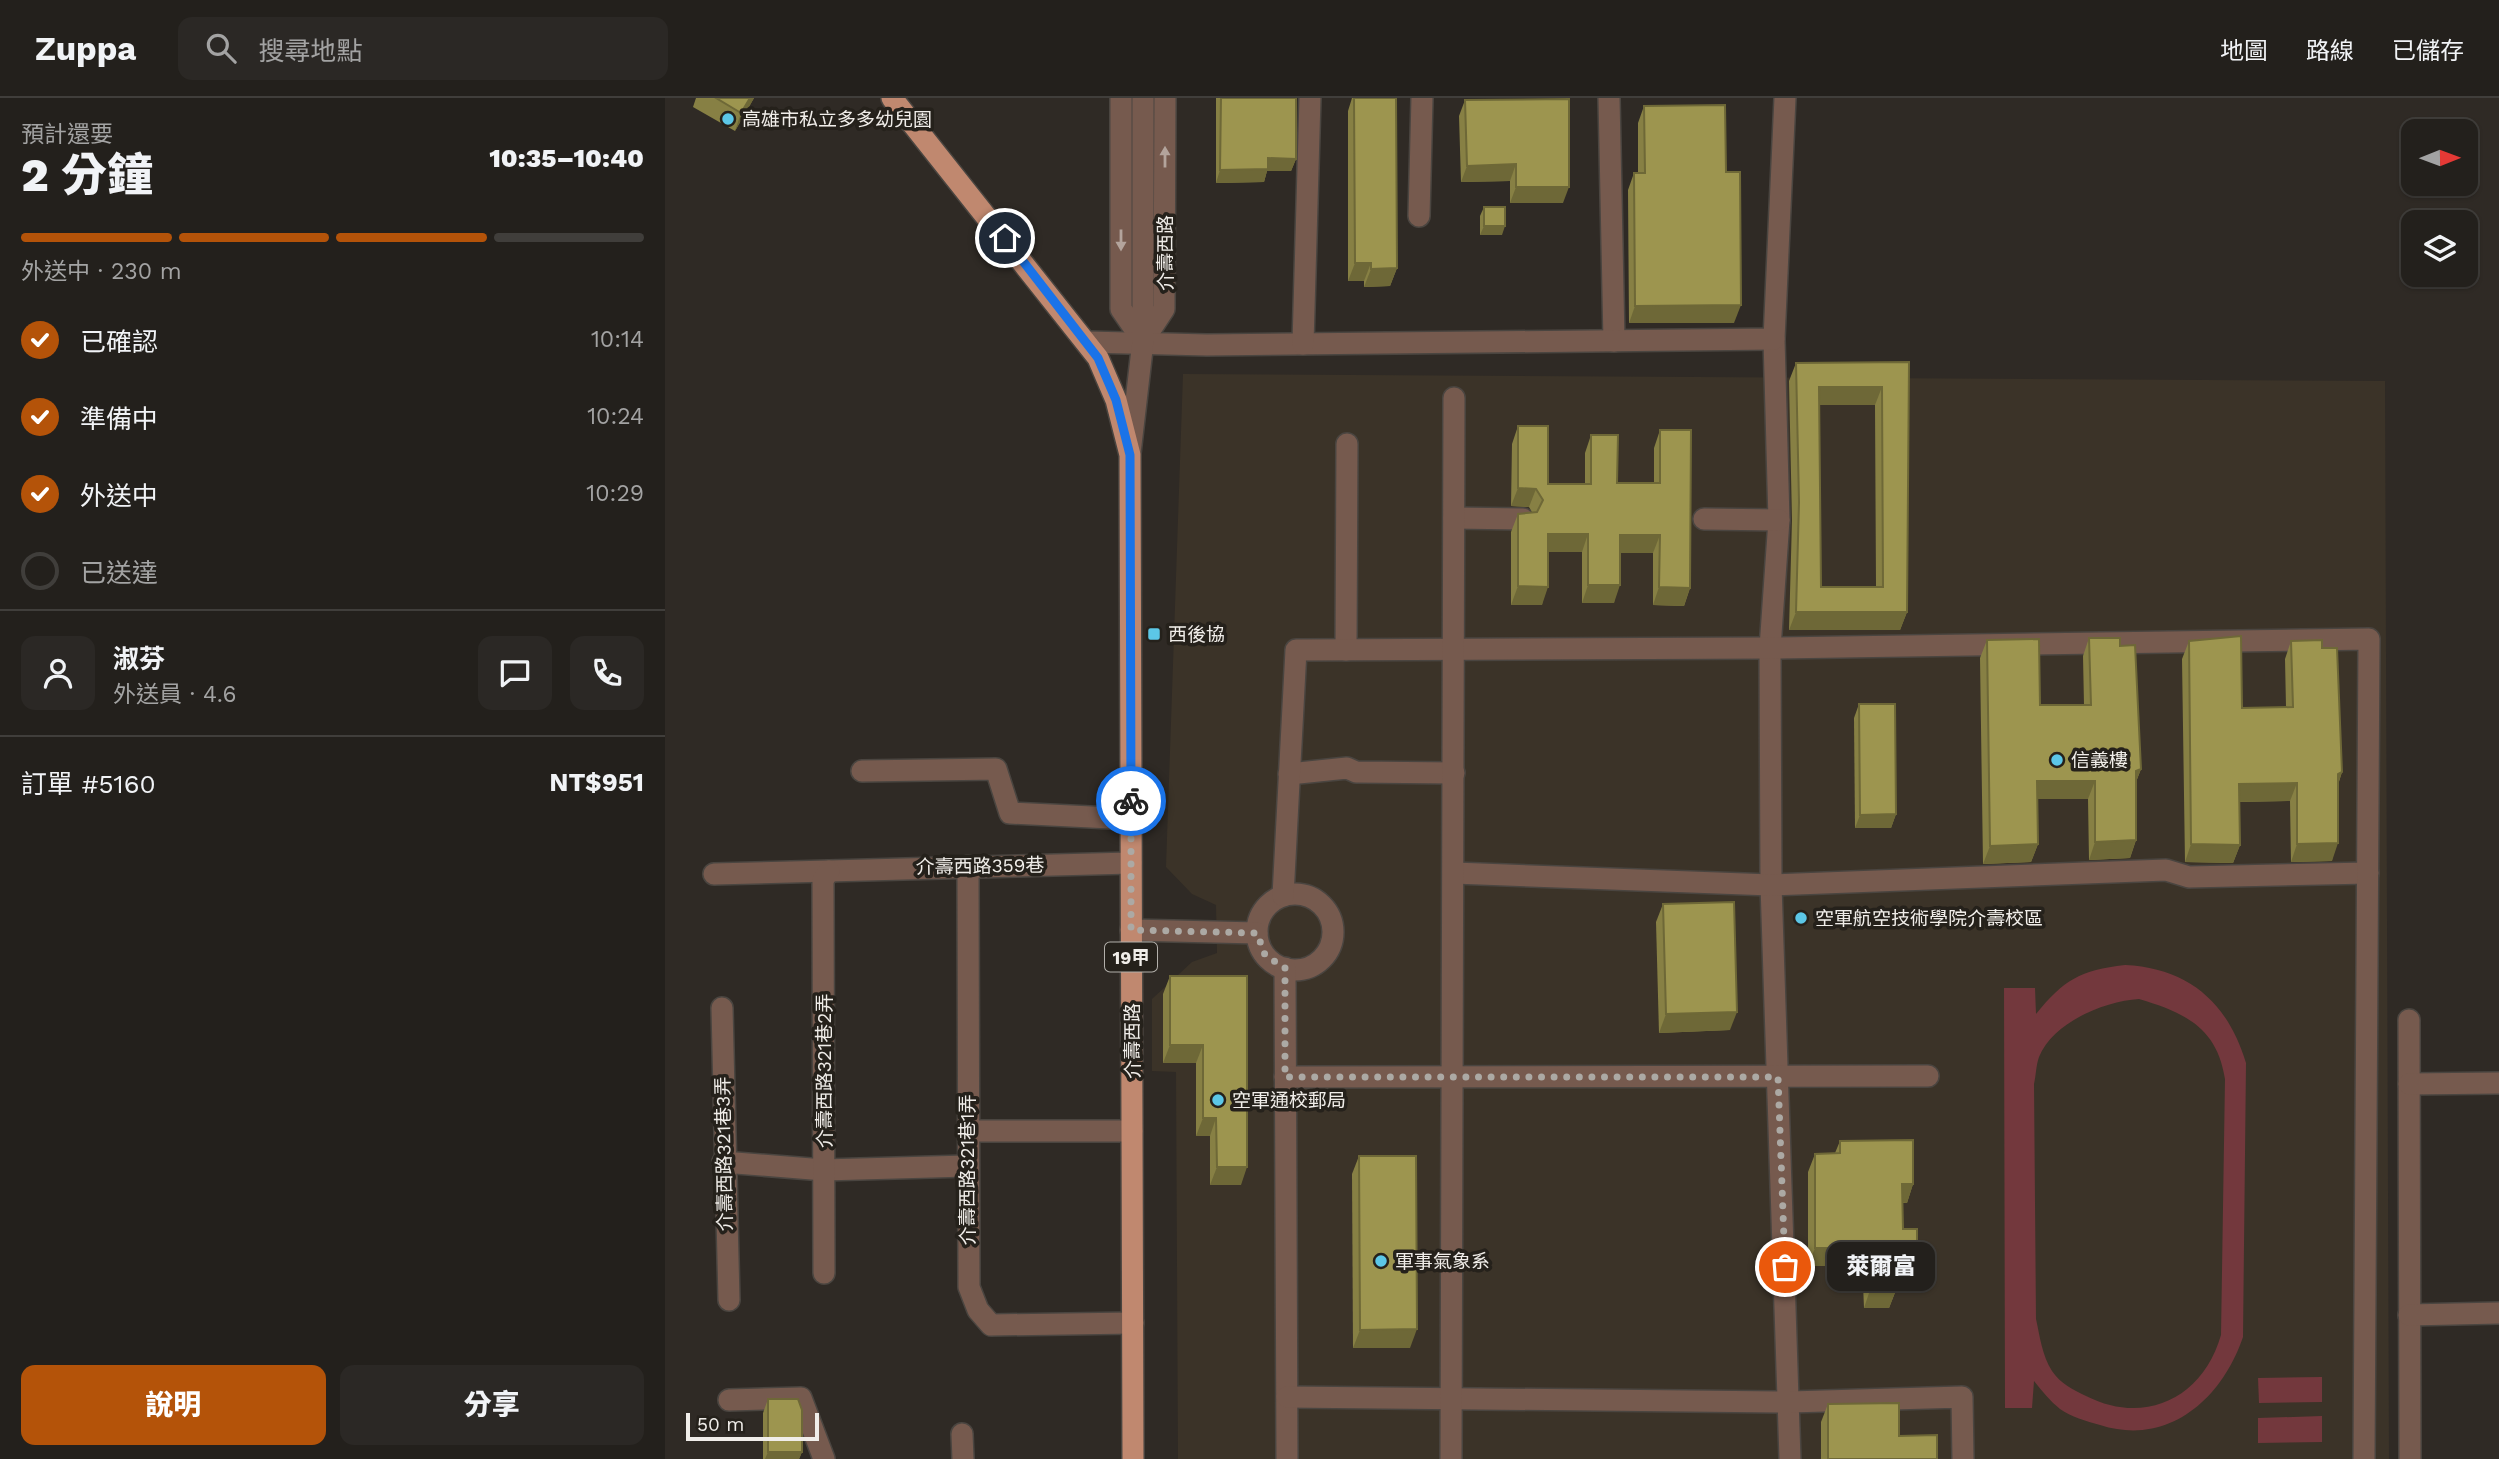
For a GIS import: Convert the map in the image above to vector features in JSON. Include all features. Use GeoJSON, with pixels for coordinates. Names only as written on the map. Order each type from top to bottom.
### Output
{"type":"FeatureCollection","features":[{"type":"Feature","properties":{"kind":"main road","name":"介壽西路"},"geometry":{"type":"LineString","coordinates":[[892,98],[1098,358],[1116,400],[1130,455],[1133,1459]]}},
{"type":"Feature","properties":{"kind":"street"},"geometry":{"type":"LineString","coordinates":[[1121,98],[1121,309],[1143,341]]}},
{"type":"Feature","properties":{"kind":"street","name":"介壽西路"},"geometry":{"type":"LineString","coordinates":[[1130,455],[1143,341],[1143,98]]}},
{"type":"Feature","properties":{"kind":"street","name":"介壽西路"},"geometry":{"type":"LineString","coordinates":[[1143,341],[1164,309],[1165,98],[1151,98]]}},
{"type":"Feature","properties":{"kind":"street"},"geometry":{"type":"LineString","coordinates":[[1303,344],[1310,98]]}},
{"type":"Feature","properties":{"kind":"street"},"geometry":{"type":"LineString","coordinates":[[1419,216],[1422,98]]}},
{"type":"Feature","properties":{"kind":"street"},"geometry":{"type":"LineString","coordinates":[[1609,98],[1614,341]]}},
{"type":"Feature","properties":{"kind":"street"},"geometry":{"type":"LineString","coordinates":[[1785,98],[1774,339],[1779,520],[1770,648],[1771,885],[1790,1459]]}},
{"type":"Feature","properties":{"kind":"street","name":"介壽西路"},"geometry":{"type":"LineString","coordinates":[[1121,200],[1165,200]]}},
{"type":"Feature","properties":{"kind":"street"},"geometry":{"type":"LineString","coordinates":[[1087,342],[1143,341],[1207,345],[1774,339]]}},
{"type":"Feature","properties":{"kind":"street"},"geometry":{"type":"LineString","coordinates":[[1451,1459],[1454,398]]}},
{"type":"Feature","properties":{"kind":"street"},"geometry":{"type":"LineString","coordinates":[[1346,650],[1347,443]]}},
{"type":"Feature","properties":{"kind":"street"},"geometry":{"type":"LineString","coordinates":[[1454,518],[1523,519]]}},
{"type":"Feature","properties":{"kind":"street"},"geometry":{"type":"LineString","coordinates":[[1705,519],[1779,520]]}},
{"type":"Feature","properties":{"kind":"street"},"geometry":{"type":"LineString","coordinates":[[1283,896],[1296,650],[1770,648],[2369,639],[2364,1459]]}},
{"type":"Feature","properties":{"kind":"street"},"geometry":{"type":"LineString","coordinates":[[1290,774],[1347,768],[1356,772],[1454,773]]}},
{"type":"Feature","properties":{"kind":"street"},"geometry":{"type":"LineString","coordinates":[[862,771],[996,769],[1010,813],[1131,819]]}},
{"type":"Feature","properties":{"kind":"street","name":"介壽西路359巷"},"geometry":{"type":"LineString","coordinates":[[714,874],[1131,863]]}},
{"type":"Feature","properties":{"kind":"street","name":"介壽西路321巷1弄"},"geometry":{"type":"LineString","coordinates":[[968,866],[969,1287],[985,1321],[1001,1326],[1133,1323]]}},
{"type":"Feature","properties":{"kind":"street","name":"介壽西路321巷2弄"},"geometry":{"type":"LineString","coordinates":[[824,1273],[824,880],[829,870]]}},
{"type":"Feature","properties":{"kind":"street"},"geometry":{"type":"LineString","coordinates":[[1454,873],[1771,885],[2166,870],[2189,877],[2368,873]]}},
{"type":"Feature","properties":{"kind":"street"},"geometry":{"type":"LineString","coordinates":[[1295,894],[1319,902],[1332,924],[1333,937],[1321,960],[1310,967],[1285,968],[1265,955],[1257,933],[1264,910],[1283,896],[1295,894]]}},
{"type":"Feature","properties":{"kind":"street"},"geometry":{"type":"LineString","coordinates":[[1131,930],[1257,933]]}},
{"type":"Feature","properties":{"kind":"street"},"geometry":{"type":"LineString","coordinates":[[1285,968],[1287,1459]]}},
{"type":"Feature","properties":{"kind":"street","name":"介壽西路321巷3弄"},"geometry":{"type":"LineString","coordinates":[[722,1008],[723,1162],[729,1300]]}},
{"type":"Feature","properties":{"kind":"street"},"geometry":{"type":"LineString","coordinates":[[2409,1020],[2410,1459]]}},
{"type":"Feature","properties":{"kind":"street"},"geometry":{"type":"LineString","coordinates":[[1285,1077],[1928,1076]]}},
{"type":"Feature","properties":{"kind":"street"},"geometry":{"type":"LineString","coordinates":[[2409,1083],[2499,1083]]}},
{"type":"Feature","properties":{"kind":"street"},"geometry":{"type":"LineString","coordinates":[[967,1131],[1132,1131]]}},
{"type":"Feature","properties":{"kind":"street"},"geometry":{"type":"LineString","coordinates":[[723,1162],[824,1170],[967,1166]]}},
{"type":"Feature","properties":{"kind":"street"},"geometry":{"type":"LineString","coordinates":[[2409,1315],[2499,1314]]}},
{"type":"Feature","properties":{"kind":"street"},"geometry":{"type":"LineString","coordinates":[[1287,1397],[1790,1402],[1962,1397],[1963,1459]]}},
{"type":"Feature","properties":{"kind":"street"},"geometry":{"type":"LineString","coordinates":[[729,1401],[801,1398],[824,1459]]}},
{"type":"Feature","properties":{"kind":"street"},"geometry":{"type":"LineString","coordinates":[[963,1434],[964,1459]]}},
{"type":"Feature","properties":{"kind":"shaded area","name":"空軍航空技術學院介壽校區"},"geometry":{"type":"Polygon","coordinates":[[[1183,374],[2385,381],[2389,1459],[1178,1459],[1176,1072],[1152,1071],[1152,999],[1192,962],[1217,953],[1216,905],[1192,894],[1166,867],[1183,374]]]}},
{"type":"Feature","properties":{"kind":"shaded area"},"geometry":{"type":"Polygon","coordinates":[[[2125,965],[2168,973],[2203,993],[2229,1023],[2246,1063],[2243,1337],[2234,1359],[2206,1398],[2189,1413],[2170,1423],[2148,1429],[2125,1430],[2074,1417],[2056,1406],[2034,1381],[2032,1408],[2005,1408],[2004,988],[2035,988],[2036,1014],[2055,993],[2074,979],[2109,967],[2125,965]],[[2139,999],[2096,1009],[2056,1033],[2039,1057],[2034,1084],[2036,1319],[2044,1352],[2052,1371],[2067,1386],[2108,1405],[2129,1408],[2150,1406],[2169,1400],[2186,1390],[2201,1375],[2221,1335],[2225,1079],[2221,1061],[2207,1035],[2197,1025],[2171,1010],[2139,999]]]}},
{"type":"Feature","properties":{"kind":"shaded area"},"geometry":{"type":"Polygon","coordinates":[[[2322,1377],[2322,1402],[2259,1403],[2258,1378],[2322,1377]]]}},
{"type":"Feature","properties":{"kind":"shaded area"},"geometry":{"type":"Polygon","coordinates":[[[2322,1416],[2322,1442],[2258,1443],[2258,1418],[2322,1416]]]}},
{"type":"Feature","properties":{"kind":"building"},"geometry":{"type":"Polygon","coordinates":[[[716,98],[750,98],[741,113],[716,98]]]}},
{"type":"Feature","properties":{"kind":"building"},"geometry":{"type":"Polygon","coordinates":[[[1221,98],[1296,98],[1296,159],[1268,158],[1268,169],[1220,170],[1221,98]]]}},
{"type":"Feature","properties":{"kind":"building"},"geometry":{"type":"Polygon","coordinates":[[[1354,98],[1396,98],[1397,268],[1371,269],[1371,263],[1355,263],[1354,98]]]}},
{"type":"Feature","properties":{"kind":"building"},"geometry":{"type":"Polygon","coordinates":[[[1569,99],[1569,187],[1516,187],[1516,164],[1467,166],[1465,100],[1569,99]]]}},
{"type":"Feature","properties":{"kind":"building"},"geometry":{"type":"Polygon","coordinates":[[[1725,105],[1726,172],[1740,172],[1741,305],[1635,306],[1634,173],[1645,173],[1644,106],[1725,105]]]}},
{"type":"Feature","properties":{"kind":"building"},"geometry":{"type":"Polygon","coordinates":[[[1484,207],[1505,207],[1505,226],[1484,226],[1484,207]]]}},
{"type":"Feature","properties":{"kind":"building"},"geometry":{"type":"Polygon","coordinates":[[[1909,362],[1907,612],[1796,612],[1799,502],[1796,363],[1909,362]],[[1819,387],[1821,587],[1883,587],[1882,387],[1819,387]]]}},
{"type":"Feature","properties":{"kind":"building"},"geometry":{"type":"Polygon","coordinates":[[[1518,426],[1548,426],[1548,484],[1591,484],[1591,435],[1618,435],[1617,483],[1660,483],[1660,430],[1691,430],[1690,588],[1659,587],[1660,535],[1620,535],[1620,585],[1588,585],[1588,534],[1548,534],[1548,587],[1518,586],[1518,514],[1537,512],[1543,500],[1536,489],[1518,488],[1518,426]]]}},
{"type":"Feature","properties":{"kind":"building"},"geometry":{"type":"Polygon","coordinates":[[[2241,636],[2242,708],[2293,707],[2291,641],[2322,640],[2322,648],[2337,648],[2342,772],[2338,774],[2338,843],[2297,844],[2297,783],[2239,784],[2240,845],[2191,844],[2189,641],[2241,636]]]}},
{"type":"Feature","properties":{"kind":"building","name":"信義樓"},"geometry":{"type":"Polygon","coordinates":[[[2089,638],[2120,638],[2120,646],[2135,645],[2141,769],[2136,771],[2136,840],[2095,842],[2095,781],[2037,781],[2038,844],[1990,846],[1987,640],[2039,639],[2040,705],[2091,705],[2089,638]]]}},
{"type":"Feature","properties":{"kind":"building"},"geometry":{"type":"Polygon","coordinates":[[[1859,704],[1895,704],[1896,814],[1860,815],[1859,704]]]}},
{"type":"Feature","properties":{"kind":"building"},"geometry":{"type":"Polygon","coordinates":[[[1734,902],[1737,1012],[1666,1014],[1663,904],[1734,902]]]}},
{"type":"Feature","properties":{"kind":"building","name":"空軍通校郵局"},"geometry":{"type":"Polygon","coordinates":[[[1170,976],[1247,976],[1247,1167],[1217,1167],[1216,1118],[1203,1118],[1203,1045],[1170,1045],[1170,976]]]}},
{"type":"Feature","properties":{"kind":"building"},"geometry":{"type":"Polygon","coordinates":[[[1913,1140],[1913,1184],[1902,1184],[1903,1229],[1917,1229],[1917,1260],[1896,1260],[1896,1290],[1870,1290],[1870,1265],[1848,1266],[1848,1248],[1815,1248],[1815,1154],[1840,1153],[1840,1141],[1913,1140]]]}},
{"type":"Feature","properties":{"kind":"building","name":"軍事氣象系"},"geometry":{"type":"Polygon","coordinates":[[[1359,1156],[1416,1156],[1417,1329],[1360,1330],[1359,1156]]]}},
{"type":"Feature","properties":{"kind":"building"},"geometry":{"type":"Polygon","coordinates":[[[768,1399],[798,1399],[802,1410],[802,1452],[768,1452],[768,1399]]]}},
{"type":"Feature","properties":{"kind":"building"},"geometry":{"type":"Polygon","coordinates":[[[1899,1403],[1899,1436],[1937,1435],[1937,1459],[1828,1459],[1828,1404],[1899,1403]]]}},
{"type":"Feature","properties":{"kind":"way so far"},"geometry":{"type":"LineString","coordinates":[[1131,801],[1131,930],[1257,933],[1265,955],[1285,968],[1285,1077],[1778,1077],[1785,1267]]}},
{"type":"Feature","properties":{"kind":"place","name":"高雄市私立多多幼兒園"},"geometry":{"type":"Point","coordinates":[728,119]}},
{"type":"Feature","properties":{"kind":"place","name":"西後協"},"geometry":{"type":"Point","coordinates":[1154,634]}},
{"type":"Feature","properties":{"kind":"place","name":"信義樓"},"geometry":{"type":"Point","coordinates":[2057,760]}},
{"type":"Feature","properties":{"kind":"place","name":"空軍航空技術學院介壽校區"},"geometry":{"type":"Point","coordinates":[1801,918]}},
{"type":"Feature","properties":{"kind":"place","name":"空軍通校郵局"},"geometry":{"type":"Point","coordinates":[1218,1100]}},
{"type":"Feature","properties":{"kind":"place","name":"軍事氣象系"},"geometry":{"type":"Point","coordinates":[1381,1261]}},
{"type":"Feature","properties":{"kind":"place","name":"萊爾富"},"geometry":{"type":"Point","coordinates":[1785,1267]}},
{"type":"Feature","properties":{"kind":"route"},"geometry":{"type":"LineString","coordinates":[[1005,238],[1098,358],[1116,400],[1130,455],[1131,801]]}}]}
